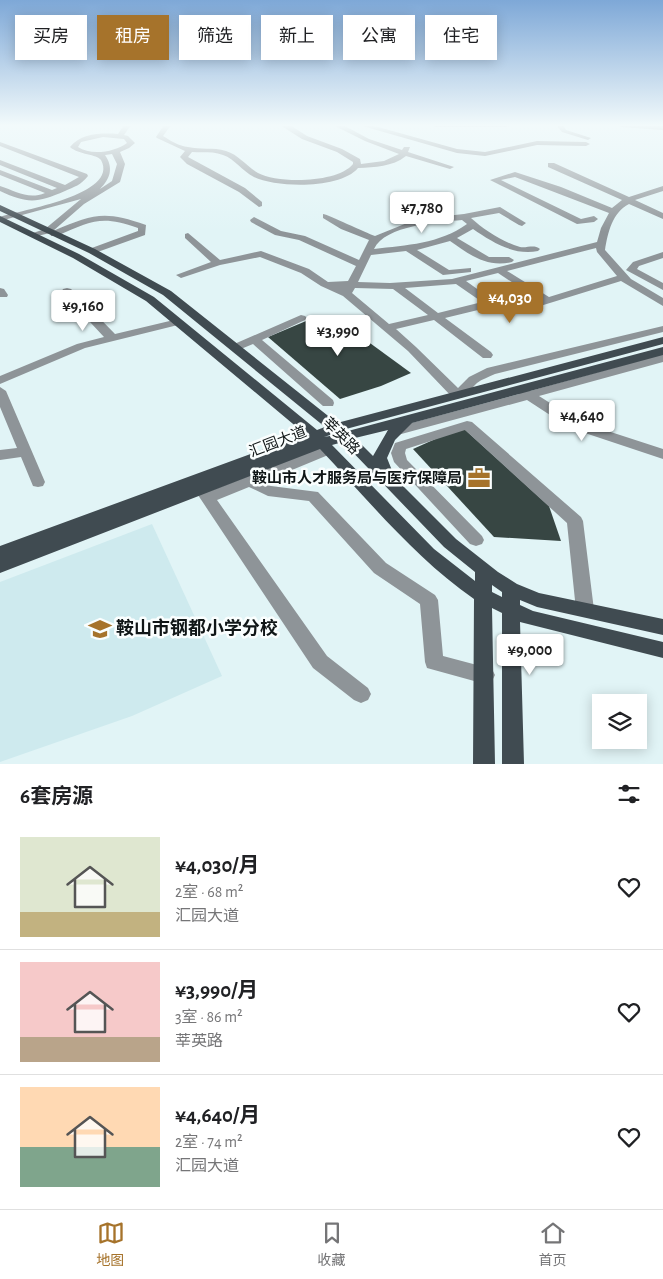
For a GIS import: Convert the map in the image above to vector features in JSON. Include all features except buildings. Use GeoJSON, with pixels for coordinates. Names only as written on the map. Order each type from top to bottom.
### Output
{"type":"FeatureCollection","features":[{"type":"Feature","properties":{"kind":"main road","name":"莘英路"},"geometry":{"type":"LineString","coordinates":[[3,215],[92,251],[167,293],[340,432],[388,478],[450,543],[483,570],[511,589],[537,600],[663,627]]}},
{"type":"Feature","properties":{"kind":"main road","name":"莘英路"},"geometry":{"type":"LineString","coordinates":[[46,233],[150,299],[178,322],[321,442],[441,564],[454,576],[485,597],[530,618],[663,650]]}},
{"type":"Feature","properties":{"kind":"main road","name":"汇园大道"},"geometry":{"type":"LineString","coordinates":[[0,566],[205,494],[340,432],[458,395],[663,340]]}},
{"type":"Feature","properties":{"kind":"main road","name":"汇园大道"},"geometry":{"type":"LineString","coordinates":[[340,432],[413,418],[525,392],[663,351]]}},
{"type":"Feature","properties":{"kind":"main road"},"geometry":{"type":"LineString","coordinates":[[388,478],[380,458],[386,440],[413,418]]}},
{"type":"Feature","properties":{"kind":"main road","name":"汇园大道"},"geometry":{"type":"LineString","coordinates":[[0,553],[321,442]]}},
{"type":"Feature","properties":{"kind":"main road"},"geometry":{"type":"LineString","coordinates":[[483,570],[485,597],[484,764]]}},
{"type":"Feature","properties":{"kind":"main road"},"geometry":{"type":"LineString","coordinates":[[511,589],[513,764]]}},
{"type":"Feature","properties":{"kind":"main road"},"geometry":{"type":"LineString","coordinates":[[512,634],[517,624],[530,618]]}},
{"type":"Feature","properties":{"kind":"street"},"geometry":{"type":"LineString","coordinates":[[0,188],[32,200],[54,194],[79,183],[84,176],[44,161]]}},
{"type":"Feature","properties":{"kind":"street"},"geometry":{"type":"LineString","coordinates":[[3,215],[70,200],[87,193],[102,184],[108,172],[105,161]]}},
{"type":"Feature","properties":{"kind":"street"},"geometry":{"type":"LineString","coordinates":[[46,233],[81,202],[116,182],[120,164],[118,161]]}},
{"type":"Feature","properties":{"kind":"street"},"geometry":{"type":"LineString","coordinates":[[188,161],[234,186],[260,204]]}},
{"type":"Feature","properties":{"kind":"street"},"geometry":{"type":"LineString","coordinates":[[239,161],[257,175],[285,181],[322,180],[344,175],[356,166],[385,164],[393,161]]}},
{"type":"Feature","properties":{"kind":"street"},"geometry":{"type":"LineString","coordinates":[[356,166],[357,161]]}},
{"type":"Feature","properties":{"kind":"street"},"geometry":{"type":"LineString","coordinates":[[430,161],[450,167]]}},
{"type":"Feature","properties":{"kind":"street"},"geometry":{"type":"LineString","coordinates":[[0,162],[64,188]]}},
{"type":"Feature","properties":{"kind":"street"},"geometry":{"type":"LineString","coordinates":[[551,165],[663,216]]}},
{"type":"Feature","properties":{"kind":"street"},"geometry":{"type":"LineString","coordinates":[[0,172],[54,194]]}},
{"type":"Feature","properties":{"kind":"street"},"geometry":{"type":"LineString","coordinates":[[594,219],[580,222],[494,180],[515,174],[614,212]]}},
{"type":"Feature","properties":{"kind":"street"},"geometry":{"type":"LineString","coordinates":[[234,186],[262,176]]}},
{"type":"Feature","properties":{"kind":"street"},"geometry":{"type":"LineString","coordinates":[[663,188],[628,200],[614,212],[602,235],[600,250],[623,277],[663,303]]}},
{"type":"Feature","properties":{"kind":"street"},"geometry":{"type":"LineString","coordinates":[[533,199],[563,191]]}},
{"type":"Feature","properties":{"kind":"street"},"geometry":{"type":"LineString","coordinates":[[349,289],[373,241],[386,233],[417,222],[464,217],[500,210],[522,223]]}},
{"type":"Feature","properties":{"kind":"street"},"geometry":{"type":"LineString","coordinates":[[46,233],[99,216],[121,219],[143,227],[142,233],[92,251]]}},
{"type":"Feature","properties":{"kind":"street"},"geometry":{"type":"LineString","coordinates":[[326,216],[338,225],[355,233],[377,239]]}},
{"type":"Feature","properties":{"kind":"street"},"geometry":{"type":"LineString","coordinates":[[464,217],[472,225],[510,246],[524,250],[535,248]]}},
{"type":"Feature","properties":{"kind":"street"},"geometry":{"type":"LineString","coordinates":[[254,220],[278,233],[302,238],[361,266]]}},
{"type":"Feature","properties":{"kind":"street"},"geometry":{"type":"LineString","coordinates":[[368,252],[408,248],[451,238],[461,234],[472,225]]}},
{"type":"Feature","properties":{"kind":"street"},"geometry":{"type":"LineString","coordinates":[[188,236],[218,263]]}},
{"type":"Feature","properties":{"kind":"street"},"geometry":{"type":"LineString","coordinates":[[451,238],[488,261],[499,263],[512,259]]}},
{"type":"Feature","properties":{"kind":"street"},"geometry":{"type":"LineString","coordinates":[[181,275],[218,263],[261,254],[305,271],[325,284],[349,289],[396,286],[459,281],[601,244]]}},
{"type":"Feature","properties":{"kind":"street"},"geometry":{"type":"LineString","coordinates":[[408,248],[447,273],[467,270]]}},
{"type":"Feature","properties":{"kind":"street"},"geometry":{"type":"LineString","coordinates":[[661,258],[636,264],[631,270],[663,287]]}},
{"type":"Feature","properties":{"kind":"street"},"geometry":{"type":"LineString","coordinates":[[498,270],[548,301]]}},
{"type":"Feature","properties":{"kind":"street"},"geometry":{"type":"LineString","coordinates":[[478,307],[505,311],[548,301],[623,277]]}},
{"type":"Feature","properties":{"kind":"street"},"geometry":{"type":"LineString","coordinates":[[387,328],[490,303],[459,281]]}},
{"type":"Feature","properties":{"kind":"street"},"geometry":{"type":"LineString","coordinates":[[396,286],[487,355]]}},
{"type":"Feature","properties":{"kind":"street"},"geometry":{"type":"LineString","coordinates":[[349,289],[458,395],[473,380],[491,372],[663,329]]}},
{"type":"Feature","properties":{"kind":"street"},"geometry":{"type":"LineString","coordinates":[[67,291],[112,338]]}},
{"type":"Feature","properties":{"kind":"street"},"geometry":{"type":"LineString","coordinates":[[236,347],[301,318]]}},
{"type":"Feature","properties":{"kind":"street"},"geometry":{"type":"LineString","coordinates":[[0,380],[81,346],[178,322]]}},
{"type":"Feature","properties":{"kind":"street"},"geometry":{"type":"LineString","coordinates":[[254,339],[328,402]]}},
{"type":"Feature","properties":{"kind":"street"},"geometry":{"type":"LineString","coordinates":[[394,432],[525,392],[663,358]]}},
{"type":"Feature","properties":{"kind":"street"},"geometry":{"type":"LineString","coordinates":[[0,391],[38,482]]}},
{"type":"Feature","properties":{"kind":"street"},"geometry":{"type":"LineString","coordinates":[[525,392],[575,425],[663,454]]}},
{"type":"Feature","properties":{"kind":"street"},"geometry":{"type":"LineString","coordinates":[[476,540],[401,462],[398,453],[400,446],[466,424],[532,482],[575,521],[585,610]]}},
{"type":"Feature","properties":{"kind":"street"},"geometry":{"type":"LineString","coordinates":[[321,442],[249,482],[205,494],[320,662],[361,694]]}},
{"type":"Feature","properties":{"kind":"street"},"geometry":{"type":"LineString","coordinates":[[1,455],[25,452]]}},
{"type":"Feature","properties":{"kind":"street"},"geometry":{"type":"LineString","coordinates":[[249,482],[268,491],[313,496],[380,568],[430,600],[434,662],[485,675]]}},
{"type":"Feature","properties":{"kind":"shaded area","name":"鞍山市钢都小学分校"},"geometry":{"type":"Polygon","coordinates":[[[152,524],[222,676],[132,716],[0,762],[0,582],[152,524]]]}},
{"type":"Feature","properties":{"kind":"place","name":"鞍山市人才服务局与医疗保障局"},"geometry":{"type":"Point","coordinates":[479,478]}},
{"type":"Feature","properties":{"kind":"place","name":"鞍山市钢都小学分校"},"geometry":{"type":"Point","coordinates":[100,629]}}]}
